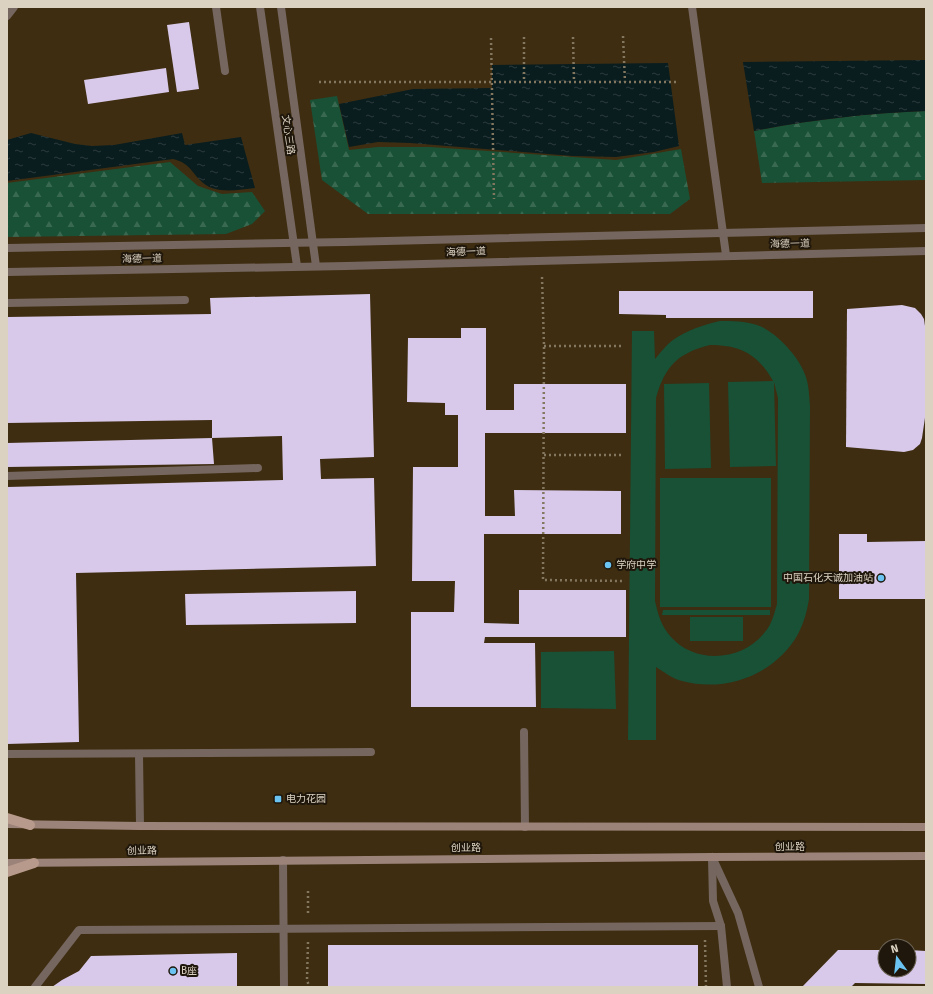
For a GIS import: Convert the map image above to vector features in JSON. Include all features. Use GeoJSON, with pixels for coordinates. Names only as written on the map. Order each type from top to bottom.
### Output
{"type":"FeatureCollection","features":[{"type":"Feature","properties":{"kind":"main road"},"geometry":{"type":"LineString","coordinates":[[7,818],[30,825]]}},
{"type":"Feature","properties":{"kind":"main road","name":"创业路"},"geometry":{"type":"LineString","coordinates":[[7,824],[140,826],[926,827]]}},
{"type":"Feature","properties":{"kind":"main road","name":"创业路"},"geometry":{"type":"LineString","coordinates":[[7,863],[926,856]]}},
{"type":"Feature","properties":{"kind":"main road"},"geometry":{"type":"LineString","coordinates":[[7,872],[34,863]]}},
{"type":"Feature","properties":{"kind":"street"},"geometry":{"type":"LineString","coordinates":[[7,16],[14,7]]}},
{"type":"Feature","properties":{"kind":"street"},"geometry":{"type":"LineString","coordinates":[[216,7],[225,71]]}},
{"type":"Feature","properties":{"kind":"street","name":"文心三路"},"geometry":{"type":"LineString","coordinates":[[260,7],[297,266]]}},
{"type":"Feature","properties":{"kind":"street","name":"文心三路"},"geometry":{"type":"LineString","coordinates":[[280,7],[316,266]]}},
{"type":"Feature","properties":{"kind":"street"},"geometry":{"type":"LineString","coordinates":[[692,7],[726,255]]}},
{"type":"Feature","properties":{"kind":"street","name":"海德一道"},"geometry":{"type":"LineString","coordinates":[[7,248],[313,243],[926,228]]}},
{"type":"Feature","properties":{"kind":"street","name":"海德一道"},"geometry":{"type":"LineString","coordinates":[[7,272],[926,251]]}},
{"type":"Feature","properties":{"kind":"street"},"geometry":{"type":"LineString","coordinates":[[7,303],[185,300]]}},
{"type":"Feature","properties":{"kind":"street"},"geometry":{"type":"LineString","coordinates":[[7,476],[258,468]]}},
{"type":"Feature","properties":{"kind":"street"},"geometry":{"type":"LineString","coordinates":[[524,732],[525,827]]}},
{"type":"Feature","properties":{"kind":"street"},"geometry":{"type":"LineString","coordinates":[[7,754],[371,752]]}},
{"type":"Feature","properties":{"kind":"street"},"geometry":{"type":"LineString","coordinates":[[139,754],[140,826]]}},
{"type":"Feature","properties":{"kind":"street"},"geometry":{"type":"LineString","coordinates":[[712,857],[713,901],[721,926],[727,987]]}},
{"type":"Feature","properties":{"kind":"street"},"geometry":{"type":"LineString","coordinates":[[712,857],[738,913],[759,987]]}},
{"type":"Feature","properties":{"kind":"street"},"geometry":{"type":"LineString","coordinates":[[283,860],[284,987]]}},
{"type":"Feature","properties":{"kind":"street"},"geometry":{"type":"LineString","coordinates":[[35,987],[79,930],[721,926]]}},
{"type":"Feature","properties":{"kind":"path"},"geometry":{"type":"LineString","coordinates":[[623,36],[625,82]]}},
{"type":"Feature","properties":{"kind":"path"},"geometry":{"type":"LineString","coordinates":[[524,37],[524,82]]}},
{"type":"Feature","properties":{"kind":"path"},"geometry":{"type":"LineString","coordinates":[[573,37],[574,82]]}},
{"type":"Feature","properties":{"kind":"path"},"geometry":{"type":"LineString","coordinates":[[491,38],[494,199]]}},
{"type":"Feature","properties":{"kind":"path"},"geometry":{"type":"LineString","coordinates":[[319,82],[678,82]]}},
{"type":"Feature","properties":{"kind":"path"},"geometry":{"type":"LineString","coordinates":[[542,277],[544,346],[542,580],[625,581]]}},
{"type":"Feature","properties":{"kind":"path"},"geometry":{"type":"LineString","coordinates":[[544,346],[623,346]]}},
{"type":"Feature","properties":{"kind":"path"},"geometry":{"type":"LineString","coordinates":[[544,455],[624,455]]}},
{"type":"Feature","properties":{"kind":"path"},"geometry":{"type":"LineString","coordinates":[[705,927],[706,987]]}},
{"type":"Feature","properties":{"kind":"green space"},"geometry":{"type":"Polygon","coordinates":[[[337,96],[349,150],[378,147],[430,147],[616,160],[681,149],[690,199],[670,214],[368,214],[322,180],[310,100],[337,96]]]}},
{"type":"Feature","properties":{"kind":"green space"},"geometry":{"type":"Polygon","coordinates":[[[926,111],[926,180],[762,183],[754,131],[883,113],[926,111]]]}},
{"type":"Feature","properties":{"kind":"green space"},"geometry":{"type":"Polygon","coordinates":[[[170,162],[198,186],[222,194],[252,192],[265,211],[252,224],[226,234],[7,237],[7,183],[170,162]]]}},
{"type":"Feature","properties":{"kind":"green space"},"geometry":{"type":"Polygon","coordinates":[[[720,321],[734,321],[757,325],[771,332],[791,351],[801,365],[806,376],[810,406],[809,599],[804,621],[789,648],[777,660],[763,670],[748,677],[732,682],[699,684],[679,680],[656,667],[656,740],[628,740],[632,331],[654,331],[655,359],[668,344],[678,336],[695,328],[720,321]],[[710,345],[699,348],[689,352],[674,362],[664,377],[656,398],[656,606],[660,620],[665,629],[681,646],[693,652],[719,656],[732,654],[745,649],[756,642],[769,626],[777,604],[778,398],[774,382],[776,466],[730,467],[728,382],[773,381],[761,364],[747,353],[739,349],[721,345],[710,345]]]}},
{"type":"Feature","properties":{"kind":"green space"},"geometry":{"type":"Polygon","coordinates":[[[709,383],[711,468],[665,469],[664,384],[709,383]]]}},
{"type":"Feature","properties":{"kind":"green space"},"geometry":{"type":"Polygon","coordinates":[[[660,478],[771,478],[771,607],[660,607],[660,478]]]}},
{"type":"Feature","properties":{"kind":"green space"},"geometry":{"type":"Polygon","coordinates":[[[663,610],[770,610],[770,615],[662,615],[663,610]]]}},
{"type":"Feature","properties":{"kind":"green space"},"geometry":{"type":"Polygon","coordinates":[[[690,617],[743,617],[743,641],[690,641],[690,617]]]}},
{"type":"Feature","properties":{"kind":"green space"},"geometry":{"type":"Polygon","coordinates":[[[614,651],[616,709],[541,708],[541,652],[614,651]]]}},
{"type":"Feature","properties":{"kind":"water"},"geometry":{"type":"Polygon","coordinates":[[[926,60],[926,111],[883,113],[840,118],[754,131],[743,62],[926,60]]]}},
{"type":"Feature","properties":{"kind":"water"},"geometry":{"type":"Polygon","coordinates":[[[668,63],[679,146],[654,152],[616,157],[573,156],[410,143],[378,142],[349,147],[339,104],[413,89],[492,88],[492,65],[668,63]]]}},
{"type":"Feature","properties":{"kind":"water"},"geometry":{"type":"Polygon","coordinates":[[[31,133],[75,144],[92,146],[114,145],[182,133],[185,145],[241,137],[255,188],[241,190],[218,190],[212,188],[205,185],[189,167],[173,159],[7,181],[7,140],[31,133]]]}},
{"type":"Feature","properties":{"kind":"building"},"geometry":{"type":"Polygon","coordinates":[[[189,22],[199,89],[177,92],[167,25],[189,22]]]}},
{"type":"Feature","properties":{"kind":"building"},"geometry":{"type":"Polygon","coordinates":[[[166,68],[169,92],[88,104],[84,80],[166,68]]]}},
{"type":"Feature","properties":{"kind":"building"},"geometry":{"type":"Polygon","coordinates":[[[619,291],[813,291],[813,318],[666,318],[666,315],[619,314],[619,291]]]}},
{"type":"Feature","properties":{"kind":"building"},"geometry":{"type":"Polygon","coordinates":[[[370,294],[374,457],[320,459],[321,479],[374,478],[376,566],[76,573],[79,742],[7,744],[7,487],[283,480],[282,436],[212,438],[212,420],[7,423],[7,317],[211,314],[210,298],[370,294]]]}},
{"type":"Feature","properties":{"kind":"building"},"geometry":{"type":"Polygon","coordinates":[[[902,305],[915,308],[921,314],[924,319],[926,333],[926,411],[920,444],[913,450],[904,452],[846,447],[847,309],[902,305]]]}},
{"type":"Feature","properties":{"kind":"building"},"geometry":{"type":"Polygon","coordinates":[[[461,328],[486,328],[486,410],[514,410],[514,384],[626,384],[626,433],[485,433],[485,516],[515,516],[514,490],[621,491],[621,534],[484,534],[484,623],[519,624],[519,590],[626,590],[626,637],[485,637],[484,643],[535,643],[536,707],[411,707],[411,612],[454,612],[455,581],[412,581],[413,467],[458,467],[458,415],[445,415],[445,403],[407,402],[408,338],[461,338],[461,328]]]}},
{"type":"Feature","properties":{"kind":"building"},"geometry":{"type":"Polygon","coordinates":[[[212,438],[214,464],[7,467],[7,443],[212,438]]]}},
{"type":"Feature","properties":{"kind":"building"},"geometry":{"type":"Polygon","coordinates":[[[839,534],[867,534],[867,542],[926,541],[926,599],[839,599],[839,534]]]}},
{"type":"Feature","properties":{"kind":"building"},"geometry":{"type":"Polygon","coordinates":[[[356,591],[356,623],[186,625],[185,594],[356,591]]]}},
{"type":"Feature","properties":{"kind":"building"},"geometry":{"type":"Polygon","coordinates":[[[328,945],[698,945],[698,987],[328,987],[328,945]]]}},
{"type":"Feature","properties":{"kind":"building"},"geometry":{"type":"Polygon","coordinates":[[[838,950],[877,950],[877,978],[917,978],[917,950],[926,951],[926,984],[855,983],[851,987],[802,987],[838,950]]]}},
{"type":"Feature","properties":{"kind":"building","name":"B座"},"geometry":{"type":"Polygon","coordinates":[[[237,953],[237,987],[52,987],[79,971],[91,956],[237,953]]]}},
{"type":"Feature","properties":{"kind":"place","name":"学府中学"},"geometry":{"type":"Point","coordinates":[608,565]}},
{"type":"Feature","properties":{"kind":"place","name":"中国石化天诚加油站"},"geometry":{"type":"Point","coordinates":[881,578]}},
{"type":"Feature","properties":{"kind":"place","name":"电力花园"},"geometry":{"type":"Point","coordinates":[278,799]}},
{"type":"Feature","properties":{"kind":"place","name":"B座"},"geometry":{"type":"Point","coordinates":[173,971]}}]}
